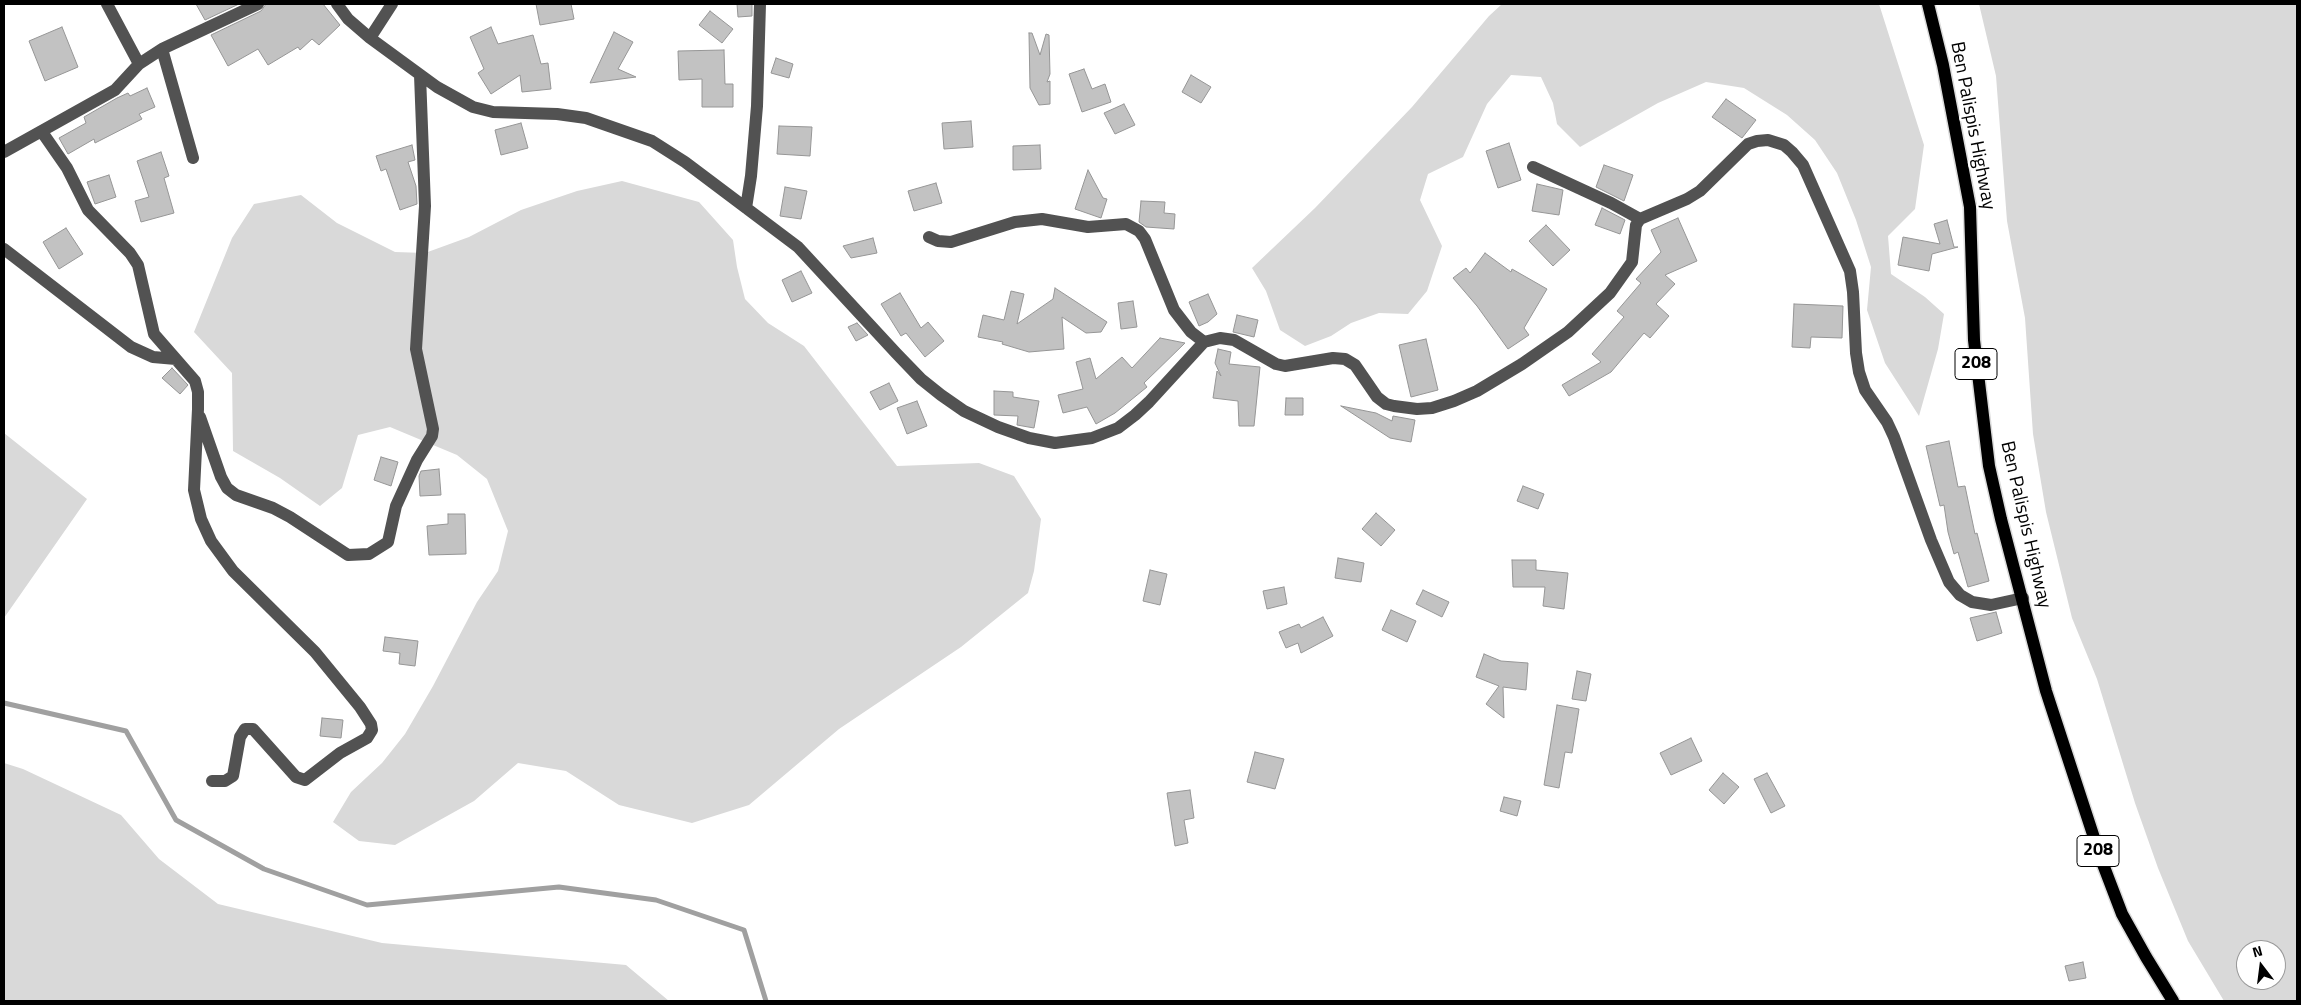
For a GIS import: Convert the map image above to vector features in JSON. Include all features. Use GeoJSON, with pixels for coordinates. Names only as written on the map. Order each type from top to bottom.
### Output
{"type":"FeatureCollection","features":[{"type":"Feature","properties":{"kind":"main road","name":"Ben Palispis Highway"},"geometry":{"type":"LineString","coordinates":[[1928,4],[1943,66],[1970,208],[1974,340],[1989,466],[2046,692],[2101,860],[2122,914],[2174,1001]]}},
{"type":"Feature","properties":{"kind":"street"},"geometry":{"type":"LineString","coordinates":[[107,4],[139,64]]}},
{"type":"Feature","properties":{"kind":"street"},"geometry":{"type":"LineString","coordinates":[[4,152],[114,90],[139,64],[162,49],[258,4]]}},
{"type":"Feature","properties":{"kind":"street"},"geometry":{"type":"LineString","coordinates":[[337,4],[348,19],[370,38],[420,75],[473,107],[493,112],[557,114],[586,118],[643,137],[685,162],[798,248],[921,379],[964,411],[1029,438],[1055,443],[1074,442],[1092,438],[1118,428],[1136,415],[1204,342],[1220,338],[1234,340],[1276,364],[1285,366],[1333,358],[1345,359],[1355,365],[1377,396],[1386,404],[1405,408],[1432,408],[1477,391],[1522,364],[1568,332],[1610,294],[1632,262],[1636,225],[1640,219],[1687,199],[1700,191],[1748,144],[1768,140],[1784,145],[1803,165],[1850,271],[1856,353],[1865,390],[1887,422],[1894,437],[1931,540],[1949,582],[1960,595],[1972,602],[1990,605],[2023,598]]}},
{"type":"Feature","properties":{"kind":"street"},"geometry":{"type":"LineString","coordinates":[[370,38],[392,4]]}},
{"type":"Feature","properties":{"kind":"street"},"geometry":{"type":"LineString","coordinates":[[746,208],[751,176],[757,106],[760,4]]}},
{"type":"Feature","properties":{"kind":"street"},"geometry":{"type":"LineString","coordinates":[[162,49],[193,158]]}},
{"type":"Feature","properties":{"kind":"street"},"geometry":{"type":"LineString","coordinates":[[198,409],[221,477],[227,488],[236,495],[274,508],[348,555],[369,554],[388,542],[396,506],[417,460],[432,436],[433,429],[416,349],[425,206],[420,75]]}},
{"type":"Feature","properties":{"kind":"street"},"geometry":{"type":"LineString","coordinates":[[42,132],[67,168],[88,210],[130,253],[138,265],[154,334],[195,381],[198,392],[198,409],[194,490],[201,519],[211,541],[233,571],[315,652],[360,707],[371,724],[372,730],[367,738],[340,753],[306,780],[296,777],[252,729],[245,729],[240,737],[233,776],[225,781],[212,781]]}},
{"type":"Feature","properties":{"kind":"street"},"geometry":{"type":"LineString","coordinates":[[1533,167],[1612,203],[1640,219]]}},
{"type":"Feature","properties":{"kind":"street"},"geometry":{"type":"LineString","coordinates":[[929,237],[938,241],[951,242],[1015,222],[1042,219],[1088,226],[1126,224],[1146,239],[1174,310],[1191,332],[1204,342]]}},
{"type":"Feature","properties":{"kind":"street"},"geometry":{"type":"LineString","coordinates":[[4,248],[131,347],[153,357],[176,359]]}},
{"type":"Feature","properties":{"kind":"shaded area"},"geometry":{"type":"Polygon","coordinates":[[[1502,4],[1879,4],[1924,145],[1915,209],[1888,236],[1891,274],[1925,297],[1944,314],[1938,349],[1919,416],[1885,363],[1867,310],[1871,267],[1856,220],[1837,173],[1815,140],[1787,115],[1744,88],[1706,82],[1658,103],[1580,147],[1557,124],[1553,103],[1541,77],[1511,75],[1487,104],[1463,157],[1428,174],[1420,200],[1442,246],[1427,291],[1408,314],[1379,313],[1351,323],[1331,336],[1305,346],[1280,330],[1266,291],[1252,268],[1315,208],[1412,107],[1489,16],[1502,4]]]}},
{"type":"Feature","properties":{"kind":"shaded area"},"geometry":{"type":"Polygon","coordinates":[[[1979,4],[2297,4],[2297,1001],[2224,1001],[2188,941],[2158,868],[2135,803],[2097,679],[2072,618],[2046,512],[2033,434],[2025,318],[2007,221],[1996,76],[1979,4]]]}},
{"type":"Feature","properties":{"kind":"shaded area"},"geometry":{"type":"Polygon","coordinates":[[[622,181],[699,202],[733,240],[745,299],[768,323],[804,346],[897,466],[979,463],[1014,476],[1041,519],[1034,571],[1028,593],[961,647],[839,729],[749,805],[692,823],[619,805],[566,771],[518,763],[474,801],[395,845],[359,841],[333,822],[351,792],[382,763],[405,734],[433,686],[477,602],[498,571],[508,531],[487,479],[457,455],[390,427],[358,435],[342,488],[320,506],[280,478],[233,451],[232,373],[194,332],[232,238],[254,204],[301,195],[337,223],[395,252],[425,253],[469,237],[521,210],[577,191],[622,181]]]}},
{"type":"Feature","properties":{"kind":"shaded area"},"geometry":{"type":"Polygon","coordinates":[[[4,433],[87,499],[4,618],[4,433]]]}},
{"type":"Feature","properties":{"kind":"shaded area"},"geometry":{"type":"Polygon","coordinates":[[[4,763],[23,769],[121,815],[159,859],[218,904],[382,943],[626,965],[669,1001],[4,1001],[4,763]]]}},
{"type":"Feature","properties":{"kind":"building"},"geometry":{"type":"Polygon","coordinates":[[[196,4],[239,4],[205,20],[196,4]]]}},
{"type":"Feature","properties":{"kind":"building"},"geometry":{"type":"Polygon","coordinates":[[[266,4],[323,4],[340,25],[319,45],[312,39],[300,50],[298,47],[268,65],[258,49],[228,66],[211,35],[261,11],[266,4]]]}},
{"type":"Feature","properties":{"kind":"building"},"geometry":{"type":"Polygon","coordinates":[[[536,4],[571,4],[574,19],[540,25],[536,4]]]}},
{"type":"Feature","properties":{"kind":"building"},"geometry":{"type":"Polygon","coordinates":[[[737,4],[752,4],[752,16],[738,17],[737,4]]]}},
{"type":"Feature","properties":{"kind":"building"},"geometry":{"type":"Polygon","coordinates":[[[710,11],[733,29],[722,43],[699,25],[710,11]]]}},
{"type":"Feature","properties":{"kind":"building"},"geometry":{"type":"Polygon","coordinates":[[[62,27],[78,67],[45,81],[29,41],[62,27]]]}},
{"type":"Feature","properties":{"kind":"building"},"geometry":{"type":"Polygon","coordinates":[[[491,27],[498,44],[533,35],[541,64],[548,63],[551,89],[522,92],[520,75],[491,94],[478,73],[484,69],[470,37],[491,27]]]}},
{"type":"Feature","properties":{"kind":"building"},"geometry":{"type":"Polygon","coordinates":[[[614,32],[633,42],[618,69],[636,77],[590,83],[614,32]]]}},
{"type":"Feature","properties":{"kind":"building"},"geometry":{"type":"Polygon","coordinates":[[[1029,33],[1032,33],[1040,55],[1046,34],[1049,35],[1050,74],[1047,82],[1050,81],[1050,104],[1039,105],[1030,88],[1029,33]]]}},
{"type":"Feature","properties":{"kind":"building"},"geometry":{"type":"Polygon","coordinates":[[[724,50],[725,84],[733,84],[733,107],[702,107],[702,79],[679,80],[678,51],[724,50]]]}},
{"type":"Feature","properties":{"kind":"building"},"geometry":{"type":"Polygon","coordinates":[[[776,58],[793,64],[789,78],[771,73],[776,58]]]}},
{"type":"Feature","properties":{"kind":"building"},"geometry":{"type":"Polygon","coordinates":[[[1084,69],[1092,89],[1105,84],[1111,102],[1082,112],[1069,74],[1084,69]]]}},
{"type":"Feature","properties":{"kind":"building"},"geometry":{"type":"Polygon","coordinates":[[[1191,75],[1211,87],[1201,103],[1182,92],[1191,75]]]}},
{"type":"Feature","properties":{"kind":"building"},"geometry":{"type":"Polygon","coordinates":[[[147,88],[155,107],[139,114],[142,119],[95,143],[94,139],[68,154],[59,138],[86,123],[84,117],[117,98],[128,93],[130,96],[147,88]]]}},
{"type":"Feature","properties":{"kind":"building"},"geometry":{"type":"Polygon","coordinates":[[[1726,99],[1756,120],[1742,138],[1712,117],[1726,99]]]}},
{"type":"Feature","properties":{"kind":"building"},"geometry":{"type":"Polygon","coordinates":[[[1124,104],[1135,125],[1115,134],[1104,113],[1124,104]]]}},
{"type":"Feature","properties":{"kind":"building"},"geometry":{"type":"Polygon","coordinates":[[[971,121],[973,147],[944,149],[942,123],[971,121]]]}},
{"type":"Feature","properties":{"kind":"building"},"geometry":{"type":"Polygon","coordinates":[[[521,123],[528,148],[501,155],[495,130],[521,123]]]}},
{"type":"Feature","properties":{"kind":"building"},"geometry":{"type":"Polygon","coordinates":[[[779,126],[812,127],[810,156],[777,154],[779,126]]]}},
{"type":"Feature","properties":{"kind":"building"},"geometry":{"type":"Polygon","coordinates":[[[1509,143],[1521,180],[1498,188],[1486,151],[1509,143]]]}},
{"type":"Feature","properties":{"kind":"building"},"geometry":{"type":"Polygon","coordinates":[[[412,145],[415,160],[408,162],[416,186],[417,204],[400,210],[386,169],[381,171],[376,156],[412,145]]]}},
{"type":"Feature","properties":{"kind":"building"},"geometry":{"type":"Polygon","coordinates":[[[1040,145],[1041,169],[1013,170],[1013,146],[1040,145]]]}},
{"type":"Feature","properties":{"kind":"building"},"geometry":{"type":"Polygon","coordinates":[[[161,152],[169,176],[164,178],[174,213],[141,222],[135,201],[149,197],[137,161],[161,152]]]}},
{"type":"Feature","properties":{"kind":"building"},"geometry":{"type":"Polygon","coordinates":[[[1604,165],[1633,175],[1624,201],[1596,187],[1604,165]]]}},
{"type":"Feature","properties":{"kind":"building"},"geometry":{"type":"Polygon","coordinates":[[[1088,170],[1103,198],[1107,199],[1101,218],[1075,209],[1088,170]]]}},
{"type":"Feature","properties":{"kind":"building"},"geometry":{"type":"Polygon","coordinates":[[[109,175],[116,197],[95,204],[87,182],[109,175]]]}},
{"type":"Feature","properties":{"kind":"building"},"geometry":{"type":"Polygon","coordinates":[[[936,183],[942,203],[914,211],[908,191],[936,183]]]}},
{"type":"Feature","properties":{"kind":"building"},"geometry":{"type":"Polygon","coordinates":[[[1537,184],[1563,190],[1559,215],[1532,211],[1537,184]]]}},
{"type":"Feature","properties":{"kind":"building"},"geometry":{"type":"Polygon","coordinates":[[[785,187],[807,191],[801,219],[780,216],[785,187]]]}},
{"type":"Feature","properties":{"kind":"building"},"geometry":{"type":"Polygon","coordinates":[[[1141,201],[1165,202],[1164,213],[1175,214],[1174,229],[1146,227],[1139,222],[1141,201]]]}},
{"type":"Feature","properties":{"kind":"building"},"geometry":{"type":"Polygon","coordinates":[[[1602,208],[1625,220],[1620,234],[1595,225],[1602,208]]]}},
{"type":"Feature","properties":{"kind":"building"},"geometry":{"type":"Polygon","coordinates":[[[1678,218],[1697,261],[1665,275],[1675,284],[1656,304],[1669,316],[1650,338],[1644,333],[1611,372],[1569,396],[1562,385],[1601,362],[1592,354],[1624,317],[1617,311],[1641,283],[1636,279],[1661,252],[1651,230],[1678,218]]]}},
{"type":"Feature","properties":{"kind":"building"},"geometry":{"type":"Polygon","coordinates":[[[1947,220],[1954,247],[1958,247],[1932,254],[1929,271],[1898,265],[1903,237],[1940,244],[1934,224],[1947,220]]]}},
{"type":"Feature","properties":{"kind":"building"},"geometry":{"type":"Polygon","coordinates":[[[1546,225],[1570,250],[1553,266],[1529,241],[1546,225]]]}},
{"type":"Feature","properties":{"kind":"building"},"geometry":{"type":"Polygon","coordinates":[[[66,228],[83,254],[59,269],[43,242],[66,228]]]}},
{"type":"Feature","properties":{"kind":"building"},"geometry":{"type":"Polygon","coordinates":[[[873,238],[877,253],[851,258],[843,246],[873,238]]]}},
{"type":"Feature","properties":{"kind":"building"},"geometry":{"type":"Polygon","coordinates":[[[1485,253],[1511,272],[1512,269],[1547,289],[1524,328],[1529,335],[1508,349],[1477,306],[1453,278],[1466,268],[1470,273],[1485,253]]]}},
{"type":"Feature","properties":{"kind":"building"},"geometry":{"type":"Polygon","coordinates":[[[801,271],[812,293],[792,302],[782,280],[801,271]]]}},
{"type":"Feature","properties":{"kind":"building"},"geometry":{"type":"Polygon","coordinates":[[[1055,288],[1107,322],[1101,332],[1086,333],[1062,317],[1064,349],[1029,352],[1002,344],[1003,342],[978,337],[983,315],[1004,320],[1011,291],[1024,294],[1017,324],[1053,299],[1055,288]]]}},
{"type":"Feature","properties":{"kind":"building"},"geometry":{"type":"Polygon","coordinates":[[[900,293],[921,328],[928,322],[944,341],[925,357],[906,333],[901,336],[881,304],[900,293]]]}},
{"type":"Feature","properties":{"kind":"building"},"geometry":{"type":"Polygon","coordinates":[[[1208,294],[1217,314],[1208,322],[1199,326],[1189,302],[1208,294]]]}},
{"type":"Feature","properties":{"kind":"building"},"geometry":{"type":"Polygon","coordinates":[[[1133,301],[1137,327],[1121,329],[1118,303],[1133,301]]]}},
{"type":"Feature","properties":{"kind":"building"},"geometry":{"type":"Polygon","coordinates":[[[1794,304],[1843,306],[1842,338],[1811,337],[1810,348],[1792,347],[1794,304]]]}},
{"type":"Feature","properties":{"kind":"building"},"geometry":{"type":"Polygon","coordinates":[[[1237,315],[1258,320],[1254,337],[1233,332],[1237,315]]]}},
{"type":"Feature","properties":{"kind":"building"},"geometry":{"type":"Polygon","coordinates":[[[857,323],[868,335],[856,341],[848,327],[857,323]]]}},
{"type":"Feature","properties":{"kind":"building"},"geometry":{"type":"Polygon","coordinates":[[[1160,338],[1185,343],[1144,383],[1147,387],[1115,413],[1096,424],[1087,407],[1063,413],[1058,395],[1083,389],[1076,362],[1090,358],[1096,379],[1122,357],[1132,368],[1160,338]]]}},
{"type":"Feature","properties":{"kind":"building"},"geometry":{"type":"Polygon","coordinates":[[[1426,339],[1438,390],[1411,397],[1399,345],[1426,339]]]}},
{"type":"Feature","properties":{"kind":"building"},"geometry":{"type":"Polygon","coordinates":[[[1218,349],[1231,352],[1229,364],[1260,367],[1254,426],[1239,426],[1238,401],[1213,398],[1217,371],[1221,376],[1215,363],[1218,349]]]}},
{"type":"Feature","properties":{"kind":"building"},"geometry":{"type":"Polygon","coordinates":[[[172,368],[188,385],[180,394],[162,378],[172,368]]]}},
{"type":"Feature","properties":{"kind":"building"},"geometry":{"type":"Polygon","coordinates":[[[889,383],[898,401],[880,410],[870,392],[889,383]]]}},
{"type":"Feature","properties":{"kind":"building"},"geometry":{"type":"Polygon","coordinates":[[[994,391],[1013,392],[1013,397],[1039,401],[1034,428],[1017,425],[1018,416],[994,415],[994,391]]]}},
{"type":"Feature","properties":{"kind":"building"},"geometry":{"type":"Polygon","coordinates":[[[1286,398],[1303,398],[1303,415],[1285,415],[1286,398]]]}},
{"type":"Feature","properties":{"kind":"building"},"geometry":{"type":"Polygon","coordinates":[[[917,401],[927,426],[907,434],[897,408],[917,401]]]}},
{"type":"Feature","properties":{"kind":"building"},"geometry":{"type":"Polygon","coordinates":[[[1341,406],[1376,413],[1392,421],[1393,416],[1415,420],[1411,442],[1390,438],[1341,406]]]}},
{"type":"Feature","properties":{"kind":"building"},"geometry":{"type":"Polygon","coordinates":[[[1949,441],[1958,487],[1965,486],[1975,534],[1977,533],[1989,581],[1968,587],[1958,552],[1954,554],[1944,505],[1940,506],[1926,446],[1949,441]]]}},
{"type":"Feature","properties":{"kind":"building"},"geometry":{"type":"Polygon","coordinates":[[[381,457],[398,462],[391,486],[374,480],[381,457]]]}},
{"type":"Feature","properties":{"kind":"building"},"geometry":{"type":"Polygon","coordinates":[[[439,469],[441,495],[420,496],[419,476],[421,471],[439,469]]]}},
{"type":"Feature","properties":{"kind":"building"},"geometry":{"type":"Polygon","coordinates":[[[1523,486],[1544,494],[1538,509],[1517,501],[1523,486]]]}},
{"type":"Feature","properties":{"kind":"building"},"geometry":{"type":"Polygon","coordinates":[[[1376,513],[1395,530],[1381,546],[1362,529],[1376,513]]]}},
{"type":"Feature","properties":{"kind":"building"},"geometry":{"type":"Polygon","coordinates":[[[448,514],[465,514],[466,554],[429,555],[427,526],[448,524],[448,514]]]}},
{"type":"Feature","properties":{"kind":"building"},"geometry":{"type":"Polygon","coordinates":[[[1338,558],[1364,563],[1361,582],[1335,578],[1338,558]]]}},
{"type":"Feature","properties":{"kind":"building"},"geometry":{"type":"Polygon","coordinates":[[[1512,560],[1536,560],[1536,570],[1568,573],[1564,609],[1543,606],[1545,587],[1513,587],[1512,560]]]}},
{"type":"Feature","properties":{"kind":"building"},"geometry":{"type":"Polygon","coordinates":[[[1150,570],[1167,574],[1160,605],[1143,601],[1150,570]]]}},
{"type":"Feature","properties":{"kind":"building"},"geometry":{"type":"Polygon","coordinates":[[[1284,587],[1287,604],[1267,609],[1263,591],[1284,587]]]}},
{"type":"Feature","properties":{"kind":"building"},"geometry":{"type":"Polygon","coordinates":[[[1423,590],[1449,602],[1442,617],[1416,604],[1423,590]]]}},
{"type":"Feature","properties":{"kind":"building"},"geometry":{"type":"Polygon","coordinates":[[[1391,610],[1416,621],[1407,642],[1382,630],[1391,610]]]}},
{"type":"Feature","properties":{"kind":"building"},"geometry":{"type":"Polygon","coordinates":[[[1996,612],[2002,633],[1977,641],[1970,618],[1996,612]]]}},
{"type":"Feature","properties":{"kind":"building"},"geometry":{"type":"Polygon","coordinates":[[[1323,617],[1333,636],[1301,653],[1298,643],[1286,648],[1279,632],[1299,624],[1301,628],[1323,617]]]}},
{"type":"Feature","properties":{"kind":"building"},"geometry":{"type":"Polygon","coordinates":[[[385,637],[418,641],[415,666],[399,664],[400,653],[383,651],[385,637]]]}},
{"type":"Feature","properties":{"kind":"building"},"geometry":{"type":"Polygon","coordinates":[[[1484,654],[1501,661],[1528,663],[1526,690],[1503,687],[1504,718],[1486,704],[1499,686],[1476,677],[1484,654]]]}},
{"type":"Feature","properties":{"kind":"building"},"geometry":{"type":"Polygon","coordinates":[[[1577,671],[1591,674],[1586,701],[1572,699],[1577,671]]]}},
{"type":"Feature","properties":{"kind":"building"},"geometry":{"type":"Polygon","coordinates":[[[1557,705],[1579,709],[1572,753],[1565,752],[1559,788],[1544,785],[1557,705]]]}},
{"type":"Feature","properties":{"kind":"building"},"geometry":{"type":"Polygon","coordinates":[[[322,718],[343,720],[341,738],[320,736],[322,718]]]}},
{"type":"Feature","properties":{"kind":"building"},"geometry":{"type":"Polygon","coordinates":[[[1691,738],[1702,761],[1671,775],[1660,753],[1691,738]]]}},
{"type":"Feature","properties":{"kind":"building"},"geometry":{"type":"Polygon","coordinates":[[[1255,752],[1284,759],[1275,789],[1247,782],[1255,752]]]}},
{"type":"Feature","properties":{"kind":"building"},"geometry":{"type":"Polygon","coordinates":[[[1723,773],[1739,787],[1724,804],[1709,790],[1723,773]]]}},
{"type":"Feature","properties":{"kind":"building"},"geometry":{"type":"Polygon","coordinates":[[[1767,773],[1785,806],[1771,813],[1754,779],[1767,773]]]}},
{"type":"Feature","properties":{"kind":"building"},"geometry":{"type":"Polygon","coordinates":[[[1190,790],[1194,818],[1184,820],[1188,843],[1175,846],[1167,793],[1190,790]]]}},
{"type":"Feature","properties":{"kind":"building"},"geometry":{"type":"Polygon","coordinates":[[[1504,797],[1521,801],[1517,816],[1500,811],[1504,797]]]}},
{"type":"Feature","properties":{"kind":"building"},"geometry":{"type":"Polygon","coordinates":[[[2083,962],[2086,978],[2069,981],[2065,966],[2083,962]]]}},
{"type":"Feature","properties":{"kind":"waterway"},"geometry":{"type":"LineString","coordinates":[[4,703],[126,731],[176,820],[264,869],[367,905],[559,887],[656,900],[744,930],[766,1001]]}}]}
